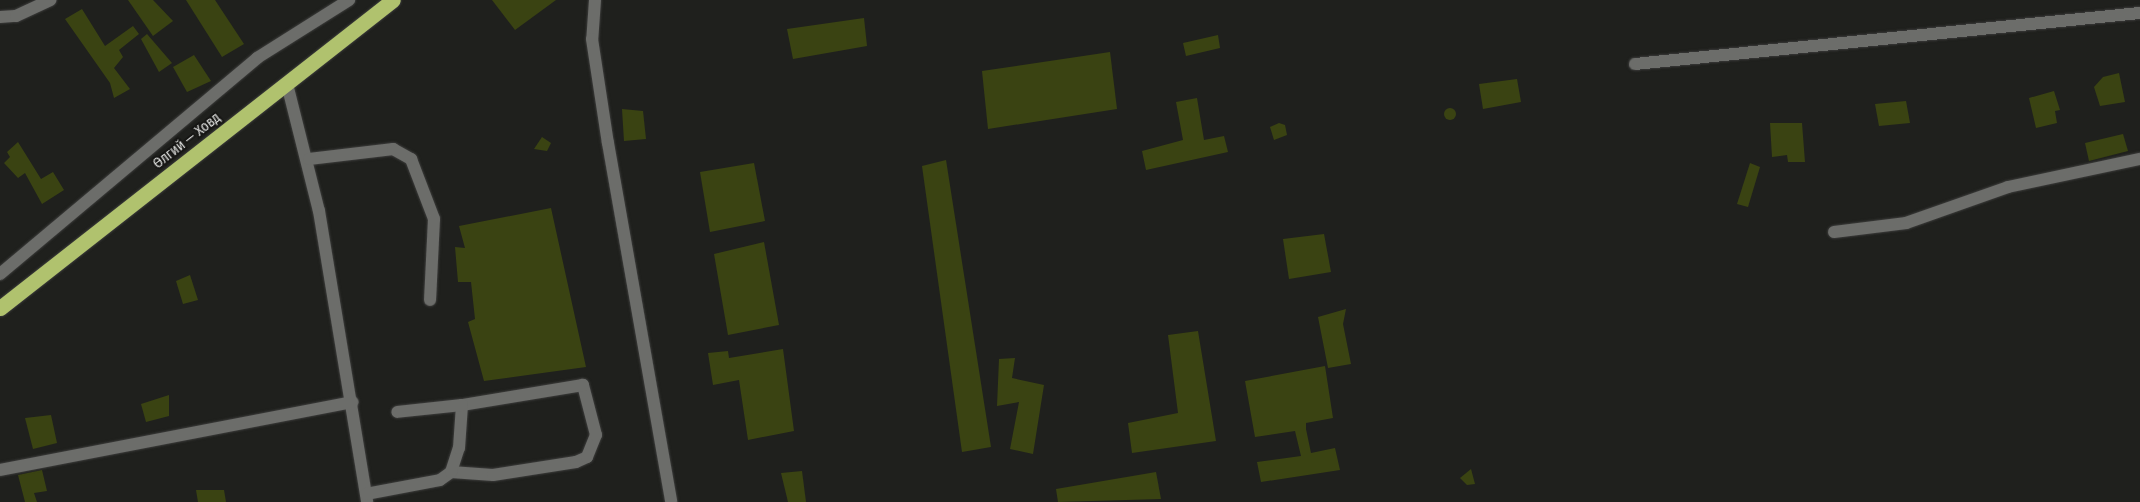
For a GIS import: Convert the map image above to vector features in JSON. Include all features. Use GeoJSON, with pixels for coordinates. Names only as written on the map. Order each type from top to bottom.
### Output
{"type":"FeatureCollection","features":[{"type":"Feature","properties":{"kind":"highway","name":"Өлгий — Ховд"},"geometry":{"type":"LineString","coordinates":[[0,308],[393,0]]}},
{"type":"Feature","properties":{"kind":"street"},"geometry":{"type":"LineString","coordinates":[[0,17],[16,16],[50,0]]}},
{"type":"Feature","properties":{"kind":"street"},"geometry":{"type":"LineString","coordinates":[[0,274],[257,58],[349,0]]}},
{"type":"Feature","properties":{"kind":"street"},"geometry":{"type":"LineString","coordinates":[[595,0],[592,40],[671,502]]}},
{"type":"Feature","properties":{"kind":"street"},"geometry":{"type":"LineString","coordinates":[[1634,64],[2140,13]]}},
{"type":"Feature","properties":{"kind":"street"},"geometry":{"type":"LineString","coordinates":[[287,84],[309,159],[367,498],[440,480],[451,472],[459,448],[462,405]]}},
{"type":"Feature","properties":{"kind":"street"},"geometry":{"type":"LineString","coordinates":[[309,159],[392,149],[411,159],[434,219],[430,300]]}},
{"type":"Feature","properties":{"kind":"street"},"geometry":{"type":"LineString","coordinates":[[1834,232],[1906,223],[2008,188],[2140,159]]}},
{"type":"Feature","properties":{"kind":"street"},"geometry":{"type":"LineString","coordinates":[[397,412],[462,405],[583,385],[596,435],[587,457],[576,462],[493,475],[451,472]]}},
{"type":"Feature","properties":{"kind":"street"},"geometry":{"type":"LineString","coordinates":[[0,470],[352,402]]}},
{"type":"Feature","properties":{"kind":"building"},"geometry":{"type":"Polygon","coordinates":[[[128,0],[153,0],[173,21],[153,36],[128,0]]]}},
{"type":"Feature","properties":{"kind":"building"},"geometry":{"type":"Polygon","coordinates":[[[186,0],[215,0],[244,44],[222,57],[186,0]]]}},
{"type":"Feature","properties":{"kind":"building"},"geometry":{"type":"Polygon","coordinates":[[[492,0],[556,0],[515,30],[492,0]]]}},
{"type":"Feature","properties":{"kind":"building"},"geometry":{"type":"Polygon","coordinates":[[[82,9],[105,46],[133,26],[139,34],[119,50],[123,57],[114,68],[130,89],[114,98],[110,83],[65,19],[82,9]]]}},
{"type":"Feature","properties":{"kind":"building"},"geometry":{"type":"Polygon","coordinates":[[[864,18],[867,46],[793,59],[787,29],[864,18]]]}},
{"type":"Feature","properties":{"kind":"building"},"geometry":{"type":"Polygon","coordinates":[[[147,34],[172,63],[159,72],[141,39],[147,34]]]}},
{"type":"Feature","properties":{"kind":"building"},"geometry":{"type":"Polygon","coordinates":[[[1218,35],[1220,48],[1186,56],[1183,43],[1218,35]]]}},
{"type":"Feature","properties":{"kind":"building"},"geometry":{"type":"Polygon","coordinates":[[[1110,52],[1117,109],[988,129],[982,71],[1110,52]]]}},
{"type":"Feature","properties":{"kind":"building"},"geometry":{"type":"Polygon","coordinates":[[[194,55],[211,81],[187,92],[173,67],[194,55]]]}},
{"type":"Feature","properties":{"kind":"building"},"geometry":{"type":"Polygon","coordinates":[[[2119,73],[2125,102],[2100,106],[2094,87],[2103,77],[2119,73]]]}},
{"type":"Feature","properties":{"kind":"building"},"geometry":{"type":"Polygon","coordinates":[[[1517,79],[1521,102],[1483,109],[1479,84],[1517,79]]]}},
{"type":"Feature","properties":{"kind":"building"},"geometry":{"type":"Polygon","coordinates":[[[2054,91],[2060,110],[2055,111],[2057,123],[2036,128],[2029,98],[2054,91]]]}},
{"type":"Feature","properties":{"kind":"building"},"geometry":{"type":"Polygon","coordinates":[[[1197,98],[1204,140],[1224,136],[1228,152],[1146,170],[1142,151],[1183,140],[1176,102],[1197,98]]]}},
{"type":"Feature","properties":{"kind":"building"},"geometry":{"type":"Polygon","coordinates":[[[1906,101],[1910,123],[1879,126],[1875,104],[1906,101]]]}},
{"type":"Feature","properties":{"kind":"building"},"geometry":{"type":"Polygon","coordinates":[[[1448,108],[1452,108],[1456,114],[1452,120],[1448,120],[1444,116],[1444,112],[1448,108]]]}},
{"type":"Feature","properties":{"kind":"building"},"geometry":{"type":"Polygon","coordinates":[[[622,109],[643,111],[646,139],[624,141],[622,109]]]}},
{"type":"Feature","properties":{"kind":"building"},"geometry":{"type":"Polygon","coordinates":[[[1279,123],[1285,125],[1287,135],[1274,140],[1270,127],[1279,123]]]}},
{"type":"Feature","properties":{"kind":"building"},"geometry":{"type":"Polygon","coordinates":[[[1770,123],[1802,123],[1805,162],[1788,162],[1787,155],[1772,157],[1770,123]]]}},
{"type":"Feature","properties":{"kind":"building"},"geometry":{"type":"Polygon","coordinates":[[[2123,134],[2128,151],[2089,161],[2085,143],[2123,134]]]}},
{"type":"Feature","properties":{"kind":"building"},"geometry":{"type":"Polygon","coordinates":[[[542,137],[551,143],[547,151],[534,149],[542,137]]]}},
{"type":"Feature","properties":{"kind":"building"},"geometry":{"type":"Polygon","coordinates":[[[18,142],[41,179],[53,172],[64,190],[42,204],[25,173],[18,178],[4,163],[10,157],[7,152],[18,142]]]}},
{"type":"Feature","properties":{"kind":"building"},"geometry":{"type":"Polygon","coordinates":[[[946,160],[991,447],[962,452],[922,166],[946,160]]]}},
{"type":"Feature","properties":{"kind":"building"},"geometry":{"type":"Polygon","coordinates":[[[754,163],[765,221],[710,232],[700,172],[754,163]]]}},
{"type":"Feature","properties":{"kind":"building"},"geometry":{"type":"Polygon","coordinates":[[[1750,163],[1760,167],[1748,207],[1737,204],[1750,163]]]}},
{"type":"Feature","properties":{"kind":"building"},"geometry":{"type":"Polygon","coordinates":[[[551,208],[586,367],[484,381],[468,322],[475,319],[471,282],[458,282],[455,247],[465,248],[459,226],[551,208]]]}},
{"type":"Feature","properties":{"kind":"building"},"geometry":{"type":"Polygon","coordinates":[[[1324,234],[1331,272],[1289,279],[1283,239],[1324,234]]]}},
{"type":"Feature","properties":{"kind":"building"},"geometry":{"type":"Polygon","coordinates":[[[764,242],[779,325],[728,335],[714,254],[764,242]]]}},
{"type":"Feature","properties":{"kind":"building"},"geometry":{"type":"Polygon","coordinates":[[[190,275],[198,300],[183,304],[176,281],[190,275]]]}},
{"type":"Feature","properties":{"kind":"building"},"geometry":{"type":"Polygon","coordinates":[[[1346,309],[1343,324],[1351,364],[1328,368],[1318,317],[1346,309]]]}},
{"type":"Feature","properties":{"kind":"building"},"geometry":{"type":"Polygon","coordinates":[[[1198,331],[1216,441],[1132,453],[1128,423],[1178,413],[1168,335],[1198,331]]]}},
{"type":"Feature","properties":{"kind":"building"},"geometry":{"type":"Polygon","coordinates":[[[783,349],[794,431],[748,440],[739,380],[713,385],[708,353],[728,351],[729,358],[783,349]]]}},
{"type":"Feature","properties":{"kind":"building"},"geometry":{"type":"Polygon","coordinates":[[[1015,358],[1012,378],[1044,385],[1033,454],[1010,449],[1019,402],[997,406],[999,359],[1015,358]]]}},
{"type":"Feature","properties":{"kind":"building"},"geometry":{"type":"Polygon","coordinates":[[[1325,366],[1333,418],[1306,423],[1306,429],[1311,453],[1335,448],[1340,470],[1261,482],[1257,462],[1301,456],[1295,431],[1255,437],[1245,381],[1325,366]]]}},
{"type":"Feature","properties":{"kind":"building"},"geometry":{"type":"Polygon","coordinates":[[[169,395],[169,416],[146,422],[141,404],[169,395]]]}},
{"type":"Feature","properties":{"kind":"building"},"geometry":{"type":"Polygon","coordinates":[[[51,415],[57,443],[33,449],[25,418],[51,415]]]}},
{"type":"Feature","properties":{"kind":"building"},"geometry":{"type":"Polygon","coordinates":[[[1471,469],[1475,484],[1467,485],[1460,478],[1471,469]]]}},
{"type":"Feature","properties":{"kind":"building"},"geometry":{"type":"Polygon","coordinates":[[[42,470],[47,491],[34,493],[37,502],[25,502],[18,475],[42,470]]]}},
{"type":"Feature","properties":{"kind":"building"},"geometry":{"type":"Polygon","coordinates":[[[802,471],[806,502],[788,502],[781,473],[802,471]]]}},
{"type":"Feature","properties":{"kind":"building"},"geometry":{"type":"Polygon","coordinates":[[[1156,472],[1161,499],[1058,502],[1056,489],[1156,472]]]}},
{"type":"Feature","properties":{"kind":"building"},"geometry":{"type":"Polygon","coordinates":[[[196,490],[224,490],[226,502],[198,502],[196,490]]]}}]}
